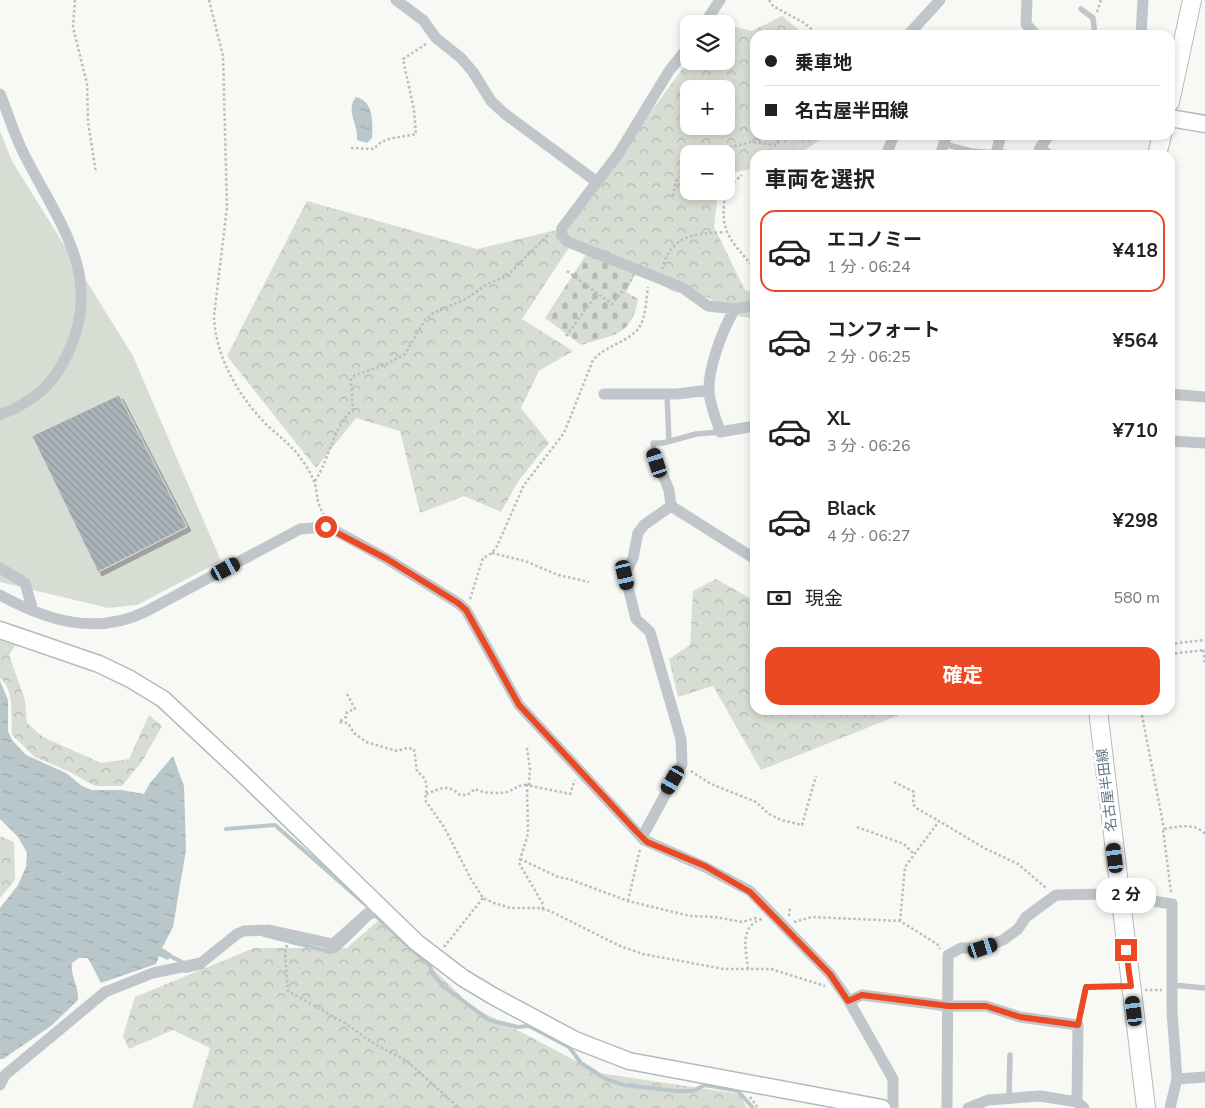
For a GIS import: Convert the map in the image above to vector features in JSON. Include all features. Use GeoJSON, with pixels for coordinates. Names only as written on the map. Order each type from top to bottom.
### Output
{"type":"FeatureCollection","features":[{"type":"Feature","properties":{"kind":"main road"},"geometry":{"type":"LineString","coordinates":[[1175,79],[1192,0]]}},
{"type":"Feature","properties":{"kind":"main road","name":"名古屋半田線"},"geometry":{"type":"LineString","coordinates":[[1099,715],[1146,1108]]}},
{"type":"Feature","properties":{"kind":"street"},"geometry":{"type":"LineString","coordinates":[[396,0],[423,20],[436,38],[461,58],[473,72],[491,101],[505,114],[597,182]]}},
{"type":"Feature","properties":{"kind":"street"},"geometry":{"type":"LineString","coordinates":[[710,15],[720,0]]}},
{"type":"Feature","properties":{"kind":"street"},"geometry":{"type":"LineString","coordinates":[[913,30],[940,0]]}},
{"type":"Feature","properties":{"kind":"street"},"geometry":{"type":"LineString","coordinates":[[1027,0],[1026,24],[1031,30]]}},
{"type":"Feature","properties":{"kind":"street"},"geometry":{"type":"LineString","coordinates":[[1142,30],[1143,0]]}},
{"type":"Feature","properties":{"kind":"street"},"geometry":{"type":"LineString","coordinates":[[680,57],[619,153],[562,228],[562,238],[635,270],[683,288],[708,306],[735,309],[750,306]]}},
{"type":"Feature","properties":{"kind":"street"},"geometry":{"type":"LineString","coordinates":[[0,94],[24,154],[53,204],[72,248],[80,274],[81,293],[77,334],[55,378],[23,406],[0,415]]}},
{"type":"Feature","properties":{"kind":"street"},"geometry":{"type":"LineString","coordinates":[[1175,119],[1205,124]]}},
{"type":"Feature","properties":{"kind":"street"},"geometry":{"type":"LineString","coordinates":[[735,309],[728,320],[711,370],[709,390],[720,432],[750,427]]}},
{"type":"Feature","properties":{"kind":"street"},"geometry":{"type":"LineString","coordinates":[[604,394],[667,394],[709,390]]}},
{"type":"Feature","properties":{"kind":"street"},"geometry":{"type":"LineString","coordinates":[[1175,394],[1205,397]]}},
{"type":"Feature","properties":{"kind":"street"},"geometry":{"type":"LineString","coordinates":[[1175,441],[1205,443]]}},
{"type":"Feature","properties":{"kind":"street"},"geometry":{"type":"LineString","coordinates":[[654,453],[669,490],[671,506]]}},
{"type":"Feature","properties":{"kind":"street"},"geometry":{"type":"LineString","coordinates":[[671,506],[750,556]]}},
{"type":"Feature","properties":{"kind":"street"},"geometry":{"type":"LineString","coordinates":[[643,838],[682,764],[681,739],[650,632],[636,619],[625,575],[633,558],[638,533],[644,525],[671,506]]}},
{"type":"Feature","properties":{"kind":"street"},"geometry":{"type":"LineString","coordinates":[[0,595],[33,611],[71,623],[104,625],[133,618],[242,561],[284,535],[300,529],[328,528],[387,559],[458,603],[466,610],[519,705],[643,838],[705,866],[750,892],[836,983],[893,1079],[893,1108]]}},
{"type":"Feature","properties":{"kind":"street"},"geometry":{"type":"LineString","coordinates":[[0,568],[25,583],[33,611]]}},
{"type":"Feature","properties":{"kind":"street"},"geometry":{"type":"LineString","coordinates":[[0,630],[114,670],[163,699],[435,958],[463,978],[539,1021],[575,1040],[629,1061],[882,1108]]}},
{"type":"Feature","properties":{"kind":"street"},"geometry":{"type":"LineString","coordinates":[[947,1108],[948,955],[961,948],[983,948],[1003,940],[1018,929],[1026,917],[1056,894],[1120,896],[1172,904],[1172,988],[1177,1079],[1170,1108]]}},
{"type":"Feature","properties":{"kind":"street"},"geometry":{"type":"LineString","coordinates":[[0,1085],[5,1075],[105,992],[153,973],[201,964],[237,934],[254,929],[284,933],[333,944],[378,904]]}},
{"type":"Feature","properties":{"kind":"street"},"geometry":{"type":"LineString","coordinates":[[848,1001],[862,995],[948,1006],[986,1006],[1020,1017],[1078,1025],[1080,1105],[1040,1096],[988,1100],[968,1108]]}},
{"type":"Feature","properties":{"kind":"street"},"geometry":{"type":"LineString","coordinates":[[1177,1079],[1205,1077]]}},
{"type":"Feature","properties":{"kind":"lane"},"geometry":{"type":"LineString","coordinates":[[1081,9],[1093,18],[1094,30]]}},
{"type":"Feature","properties":{"kind":"lane"},"geometry":{"type":"LineString","coordinates":[[944,145],[966,150]]}},
{"type":"Feature","properties":{"kind":"lane"},"geometry":{"type":"LineString","coordinates":[[667,394],[669,441]]}},
{"type":"Feature","properties":{"kind":"lane"},"geometry":{"type":"LineString","coordinates":[[654,453],[653,443],[696,434],[720,432]]}},
{"type":"Feature","properties":{"kind":"lane"},"geometry":{"type":"LineString","coordinates":[[1078,1025],[1086,987],[1131,989]]}},
{"type":"Feature","properties":{"kind":"lane"},"geometry":{"type":"LineString","coordinates":[[1172,988],[1205,988]]}},
{"type":"Feature","properties":{"kind":"lane"},"geometry":{"type":"LineString","coordinates":[[1009,1098],[1010,1055]]}},
{"type":"Feature","properties":{"kind":"path"},"geometry":{"type":"LineString","coordinates":[[75,0],[73,27],[87,84],[88,122],[96,173]]}},
{"type":"Feature","properties":{"kind":"path"},"geometry":{"type":"LineString","coordinates":[[209,0],[223,56],[227,207],[214,316],[214,331],[225,363],[243,396],[270,428],[288,441],[315,481]]}},
{"type":"Feature","properties":{"kind":"path"},"geometry":{"type":"LineString","coordinates":[[768,0],[773,6],[813,30]]}},
{"type":"Feature","properties":{"kind":"path"},"geometry":{"type":"LineString","coordinates":[[350,148],[374,149],[378,144],[396,136],[416,134],[414,110],[403,59],[436,38]]}},
{"type":"Feature","properties":{"kind":"path"},"geometry":{"type":"LineString","coordinates":[[735,146],[751,142],[777,145],[778,140]]}},
{"type":"Feature","properties":{"kind":"path"},"geometry":{"type":"LineString","coordinates":[[735,182],[742,175]]}},
{"type":"Feature","properties":{"kind":"path"},"geometry":{"type":"LineString","coordinates":[[673,196],[676,181],[680,178]]}},
{"type":"Feature","properties":{"kind":"path"},"geometry":{"type":"LineString","coordinates":[[725,200],[725,232],[750,263]]}},
{"type":"Feature","properties":{"kind":"path"},"geometry":{"type":"LineString","coordinates":[[662,270],[669,251],[684,238],[725,232]]}},
{"type":"Feature","properties":{"kind":"path"},"geometry":{"type":"LineString","coordinates":[[328,528],[328,522],[316,501],[315,481],[337,430],[344,417],[353,409],[350,380],[355,375],[385,365],[405,354],[425,320],[433,314],[466,300],[487,284],[507,276],[550,233]]}},
{"type":"Feature","properties":{"kind":"path"},"geometry":{"type":"LineString","coordinates":[[566,271],[612,304],[629,284],[635,270]]}},
{"type":"Feature","properties":{"kind":"path"},"geometry":{"type":"LineString","coordinates":[[466,610],[483,558],[492,553],[524,485],[564,433],[593,360],[601,350],[639,328],[643,318],[650,275]]}},
{"type":"Feature","properties":{"kind":"path"},"geometry":{"type":"LineString","coordinates":[[566,336],[597,294]]}},
{"type":"Feature","properties":{"kind":"path"},"geometry":{"type":"LineString","coordinates":[[492,553],[526,561],[558,575],[589,582]]}},
{"type":"Feature","properties":{"kind":"path"},"geometry":{"type":"LineString","coordinates":[[1175,643],[1205,640]]}},
{"type":"Feature","properties":{"kind":"path"},"geometry":{"type":"LineString","coordinates":[[1175,653],[1204,650],[1205,665]]}},
{"type":"Feature","properties":{"kind":"path"},"geometry":{"type":"LineString","coordinates":[[347,694],[355,709],[347,712],[346,717],[339,722],[348,724],[354,733],[366,742],[397,751],[406,748],[414,749],[417,772],[424,776],[427,782],[425,800],[444,827],[483,898],[511,908],[543,909],[589,928],[620,946],[643,954],[724,969],[748,968],[782,971],[824,986],[836,983]]}},
{"type":"Feature","properties":{"kind":"path"},"geometry":{"type":"LineString","coordinates":[[1142,715],[1164,829],[1172,904]]}},
{"type":"Feature","properties":{"kind":"path"},"geometry":{"type":"LineString","coordinates":[[527,748],[530,768],[528,834],[520,859],[521,867],[543,904],[543,909]]}},
{"type":"Feature","properties":{"kind":"path"},"geometry":{"type":"LineString","coordinates":[[682,764],[711,784],[756,802],[769,814],[781,820],[802,825],[816,776]]}},
{"type":"Feature","properties":{"kind":"path"},"geometry":{"type":"LineString","coordinates":[[426,794],[445,787],[453,788],[460,795],[467,795],[475,789],[481,792],[507,792],[519,784],[570,794],[580,771]]}},
{"type":"Feature","properties":{"kind":"path"},"geometry":{"type":"LineString","coordinates":[[894,782],[914,792],[916,808],[939,821],[947,823],[984,848],[1018,864],[1054,896]]}},
{"type":"Feature","properties":{"kind":"path"},"geometry":{"type":"LineString","coordinates":[[900,921],[905,867],[939,821]]}},
{"type":"Feature","properties":{"kind":"path"},"geometry":{"type":"LineString","coordinates":[[1164,829],[1191,826],[1200,829],[1205,834]]}},
{"type":"Feature","properties":{"kind":"path"},"geometry":{"type":"LineString","coordinates":[[857,827],[904,844],[914,854]]}},
{"type":"Feature","properties":{"kind":"path"},"geometry":{"type":"LineString","coordinates":[[628,901],[643,838]]}},
{"type":"Feature","properties":{"kind":"path"},"geometry":{"type":"LineString","coordinates":[[520,859],[558,877],[569,879],[628,901],[690,916],[715,917],[742,922],[755,917],[765,917],[752,923],[746,932],[748,968]]}},
{"type":"Feature","properties":{"kind":"path"},"geometry":{"type":"LineString","coordinates":[[435,958],[483,898]]}},
{"type":"Feature","properties":{"kind":"path"},"geometry":{"type":"LineString","coordinates":[[788,922],[812,917],[900,921],[937,944],[943,954],[948,955]]}},
{"type":"Feature","properties":{"kind":"path"},"geometry":{"type":"LineString","coordinates":[[287,945],[284,953],[288,992],[345,1023],[373,1043],[407,1061],[458,1108]]}},
{"type":"Feature","properties":{"kind":"path"},"geometry":{"type":"LineString","coordinates":[[1131,989],[1172,988]]}},
{"type":"Feature","properties":{"kind":"green space"},"geometry":{"type":"Polygon","coordinates":[[[782,16],[799,30],[754,30],[782,16]]]}},
{"type":"Feature","properties":{"kind":"green space"},"geometry":{"type":"Polygon","coordinates":[[[735,27],[750,31],[750,140],[820,140],[805,150],[750,150],[750,169],[735,172],[735,145],[680,145],[680,200],[717,200],[714,227],[745,290],[750,292],[750,318],[739,316],[707,297],[674,292],[653,280],[570,246],[522,319],[573,351],[539,371],[521,408],[549,443],[519,480],[501,512],[464,496],[420,513],[400,431],[356,418],[316,468],[227,356],[307,201],[477,249],[565,228],[682,70],[735,70],[735,27]]]}},
{"type":"Feature","properties":{"kind":"green space"},"geometry":{"type":"Polygon","coordinates":[[[0,131],[12,161],[133,356],[221,561],[137,605],[108,608],[0,582],[0,131]]]}},
{"type":"Feature","properties":{"kind":"green space"},"geometry":{"type":"Polygon","coordinates":[[[587,253],[635,274],[626,292],[638,299],[631,321],[626,327],[612,336],[581,345],[545,318],[587,253]]]}},
{"type":"Feature","properties":{"kind":"green space"},"geometry":{"type":"Polygon","coordinates":[[[716,579],[750,598],[750,715],[899,715],[761,770],[713,686],[678,697],[669,659],[690,645],[693,591],[716,579]]]}},
{"type":"Feature","properties":{"kind":"green space"},"geometry":{"type":"Polygon","coordinates":[[[0,639],[17,643],[9,655],[25,700],[27,723],[43,737],[101,763],[129,759],[149,715],[162,726],[143,760],[122,786],[95,786],[68,771],[35,757],[12,735],[10,697],[5,683],[0,678],[0,639]]]}},
{"type":"Feature","properties":{"kind":"green space"},"geometry":{"type":"Polygon","coordinates":[[[0,836],[14,842],[15,880],[0,898],[0,836]]]}},
{"type":"Feature","properties":{"kind":"green space"},"geometry":{"type":"Polygon","coordinates":[[[381,918],[471,1006],[599,1073],[740,1094],[747,1108],[192,1108],[210,1048],[173,1030],[129,1049],[123,1036],[135,997],[254,948],[347,948],[381,918]]]}},
{"type":"Feature","properties":{"kind":"water"},"geometry":{"type":"Polygon","coordinates":[[[356,97],[366,103],[371,113],[372,138],[367,143],[357,140],[352,112],[353,102],[356,97]]]}},
{"type":"Feature","properties":{"kind":"water"},"geometry":{"type":"Polygon","coordinates":[[[0,681],[8,700],[8,731],[12,740],[26,755],[66,773],[82,786],[92,790],[121,790],[144,794],[150,783],[173,756],[184,786],[186,850],[173,927],[162,948],[172,954],[168,960],[159,956],[156,964],[101,983],[88,958],[79,958],[72,963],[78,1000],[51,1026],[3,1059],[0,1059],[0,908],[18,885],[26,867],[27,853],[18,837],[0,819],[0,681]]]}},
{"type":"Feature","properties":{"kind":"building"},"geometry":{"type":"Polygon","coordinates":[[[119,395],[187,527],[98,572],[32,436],[119,395]]]}},
{"type":"Feature","properties":{"kind":"waterway"},"geometry":{"type":"LineString","coordinates":[[226,829],[275,825],[366,905]]}},
{"type":"Feature","properties":{"kind":"waterway"},"geometry":{"type":"LineString","coordinates":[[264,935],[331,952],[338,949],[371,917],[376,916],[430,966],[432,973],[443,986],[489,1020],[518,1027],[529,1026],[569,1047],[581,1063],[606,1079],[624,1085],[676,1091],[693,1091],[705,1085],[738,1091],[753,1108]]}},
{"type":"Feature","properties":{"kind":"waterway"},"geometry":{"type":"LineString","coordinates":[[166,954],[184,963]]}},
{"type":"Feature","properties":{"kind":"waterway"},"geometry":{"type":"LineString","coordinates":[[186,971],[203,967]]}},
{"type":"Feature","properties":{"kind":"route"},"geometry":{"type":"LineString","coordinates":[[326,527],[387,559],[458,603],[466,610],[511,694],[519,705],[636,831],[647,842],[705,866],[735,881],[750,892],[830,974],[848,1001],[862,995],[948,1006],[986,1006],[1020,1017],[1078,1025],[1086,987],[1118,988],[1131,986],[1126,950]]}}]}
